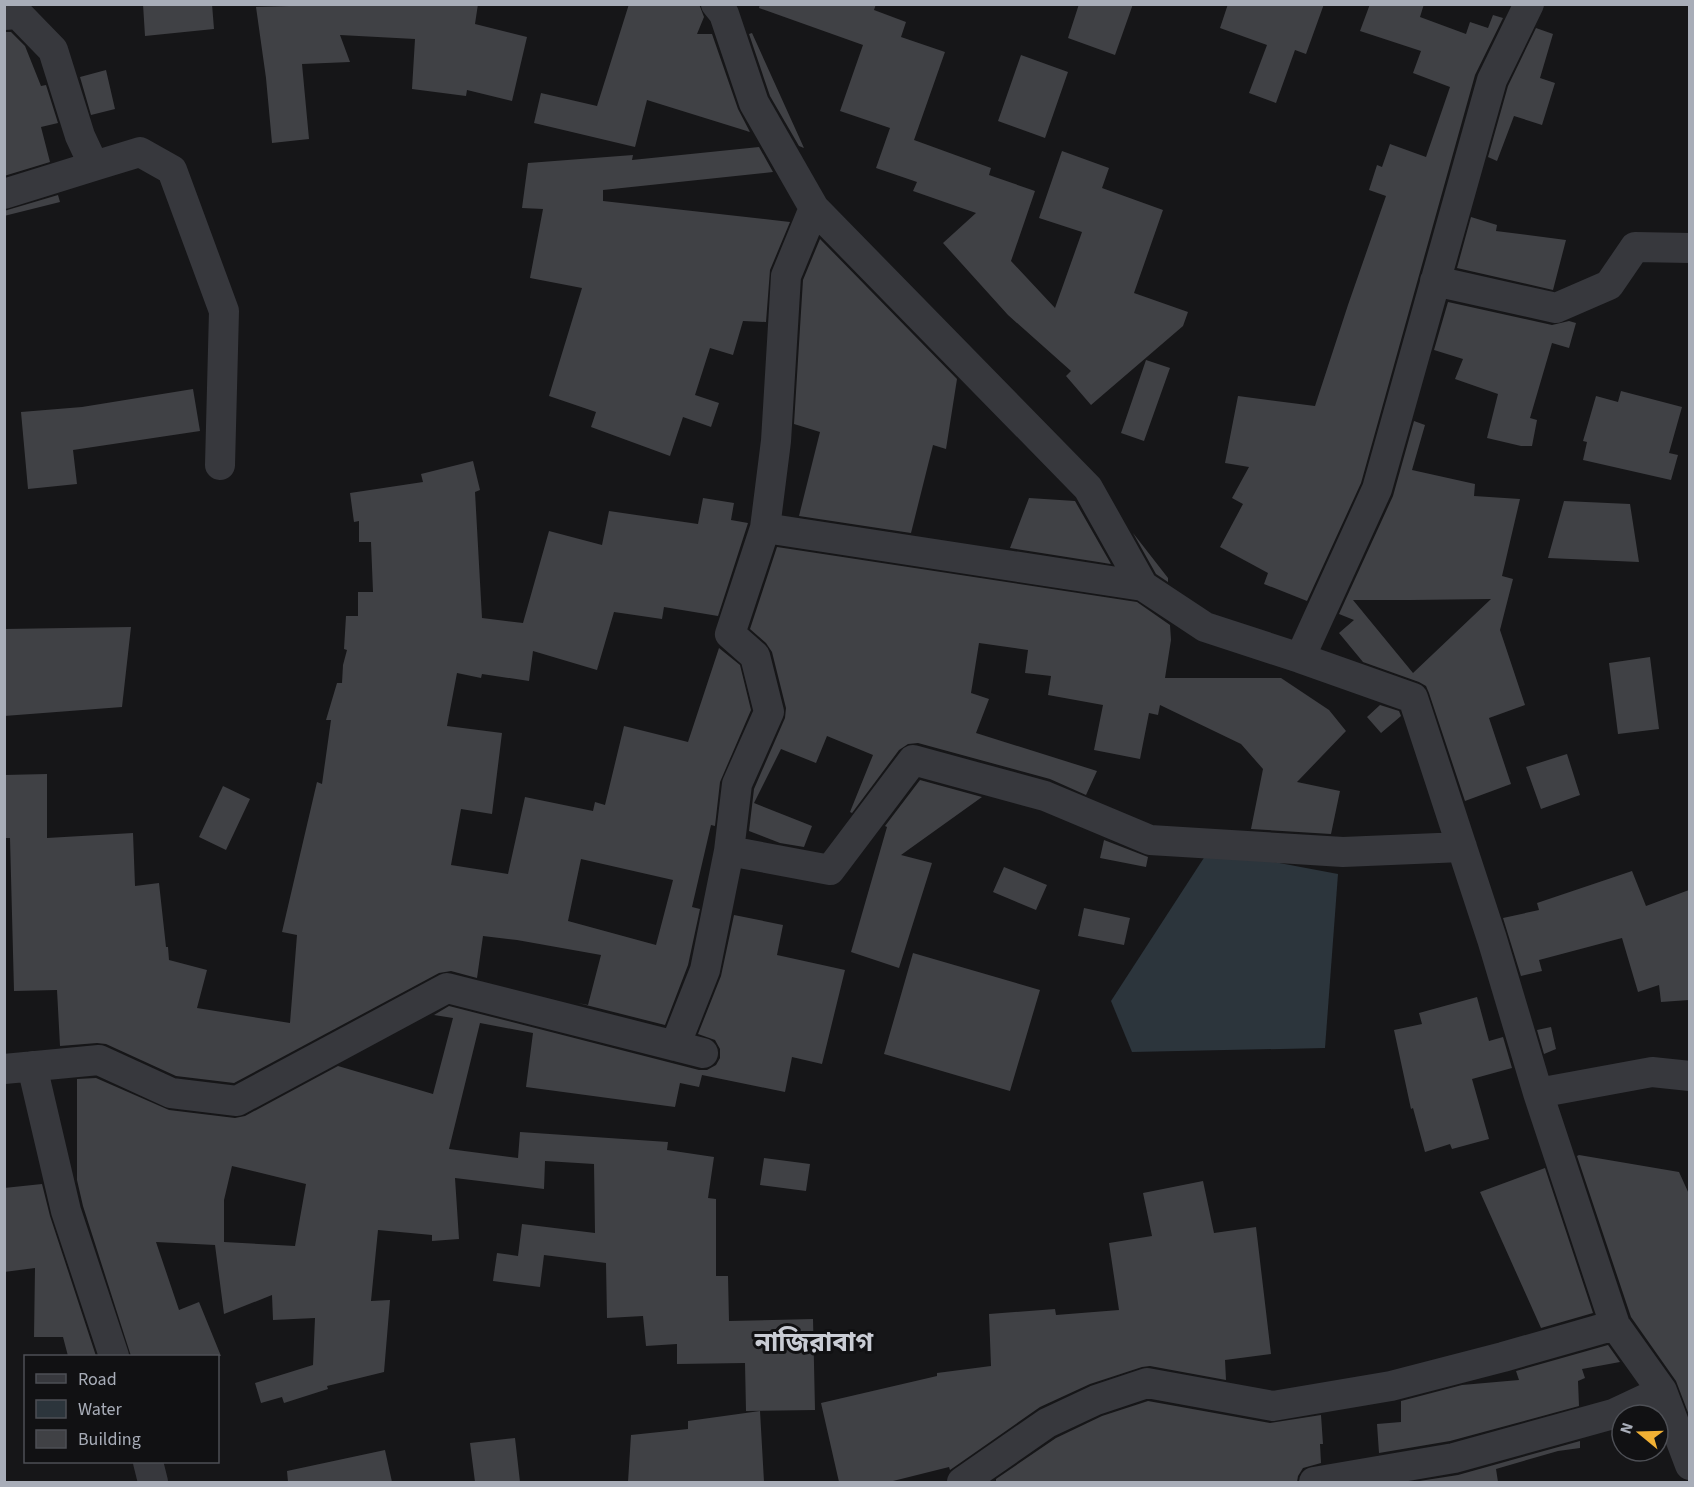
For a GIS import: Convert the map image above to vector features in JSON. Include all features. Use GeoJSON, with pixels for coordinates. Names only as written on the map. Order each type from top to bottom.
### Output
{"type":"FeatureCollection","features":[{"type":"Feature","properties":{"kind":"street"},"geometry":{"type":"LineString","coordinates":[[716,4],[724,14],[754,103],[814,208],[1088,489],[1143,586]]}},
{"type":"Feature","properties":{"kind":"street"},"geometry":{"type":"LineString","coordinates":[[1300,658],[1377,489],[1492,80],[1529,4]]}},
{"type":"Feature","properties":{"kind":"street"},"geometry":{"type":"LineString","coordinates":[[4,15],[18,14],[53,50],[80,136],[94,166]]}},
{"type":"Feature","properties":{"kind":"street"},"geometry":{"type":"LineString","coordinates":[[4,194],[140,152],[172,170],[224,311],[220,465]]}},
{"type":"Feature","properties":{"kind":"street"},"geometry":{"type":"LineString","coordinates":[[114,1355],[18,1068],[99,1060],[171,1093],[237,1101],[447,988],[689,1049],[729,850],[737,784],[769,712],[755,656],[730,634],[765,528],[776,441],[786,276],[814,208]]}},
{"type":"Feature","properties":{"kind":"street"},"geometry":{"type":"LineString","coordinates":[[1435,281],[1556,308],[1609,285],[1635,247],[1689,248]]}},
{"type":"Feature","properties":{"kind":"street"},"geometry":{"type":"LineString","coordinates":[[765,528],[1143,586],[1205,627],[1413,698],[1495,950],[1538,1093],[1615,1325],[1662,1391],[1689,1465]]}},
{"type":"Feature","properties":{"kind":"street"},"geometry":{"type":"LineString","coordinates":[[729,850],[830,870],[913,760],[1045,796],[1150,840],[1343,852],[1462,847]]}},
{"type":"Feature","properties":{"kind":"street"},"geometry":{"type":"LineString","coordinates":[[1538,1093],[1652,1071],[1689,1076]]}},
{"type":"Feature","properties":{"kind":"street"},"geometry":{"type":"LineString","coordinates":[[962,1482],[1047,1423],[1096,1400],[1147,1383],[1273,1406],[1391,1386],[1503,1358],[1615,1325]]}},
{"type":"Feature","properties":{"kind":"street"},"geometry":{"type":"LineString","coordinates":[[1314,1482],[1454,1458],[1614,1414],[1662,1391]]}},
{"type":"Feature","properties":{"kind":"street"},"geometry":{"type":"LineString","coordinates":[[148,1463],[153,1482]]}},
{"type":"Feature","properties":{"kind":"water"},"geometry":{"type":"Polygon","coordinates":[[[1209,850],[1338,874],[1325,1048],[1132,1052],[1111,1001],[1209,850]]]}},
{"type":"Feature","properties":{"kind":"building"},"geometry":{"type":"Polygon","coordinates":[[[143,4],[212,4],[214,29],[145,36],[143,4]]]}},
{"type":"Feature","properties":{"kind":"building"},"geometry":{"type":"Polygon","coordinates":[[[478,4],[475,24],[527,37],[512,101],[467,90],[466,96],[412,89],[415,39],[340,35],[350,62],[302,64],[309,139],[272,143],[256,7],[478,4]]]}},
{"type":"Feature","properties":{"kind":"building"},"geometry":{"type":"Polygon","coordinates":[[[629,4],[699,4],[704,17],[697,34],[712,34],[738,109],[750,132],[647,100],[635,147],[534,123],[541,93],[597,106],[629,4]]]}},
{"type":"Feature","properties":{"kind":"building"},"geometry":{"type":"Polygon","coordinates":[[[760,4],[876,4],[874,10],[906,22],[901,37],[945,52],[914,140],[991,168],[989,175],[1035,191],[1011,261],[1055,308],[1082,232],[1039,218],[1062,151],[1109,168],[1102,188],[1163,210],[1134,293],[1188,312],[1183,326],[1091,405],[1066,376],[1071,371],[1008,315],[943,243],[976,213],[913,191],[917,182],[876,168],[890,128],[840,111],[863,45],[759,8],[760,4]]]}},
{"type":"Feature","properties":{"kind":"building"},"geometry":{"type":"Polygon","coordinates":[[[1079,4],[1133,4],[1115,55],[1068,38],[1079,4]]]}},
{"type":"Feature","properties":{"kind":"building"},"geometry":{"type":"Polygon","coordinates":[[[1228,4],[1324,4],[1306,54],[1295,50],[1276,103],[1249,93],[1267,45],[1220,28],[1228,4]]]}},
{"type":"Feature","properties":{"kind":"building"},"geometry":{"type":"Polygon","coordinates":[[[1370,4],[1424,4],[1420,17],[1466,34],[1470,22],[1488,28],[1493,15],[1503,18],[1475,75],[1361,483],[1307,601],[1264,584],[1268,573],[1220,547],[1243,504],[1232,498],[1249,467],[1225,463],[1238,396],[1315,406],[1386,196],[1369,190],[1377,165],[1382,167],[1390,144],[1426,157],[1450,87],[1413,73],[1421,51],[1360,31],[1370,4]]]}},
{"type":"Feature","properties":{"kind":"building"},"geometry":{"type":"Polygon","coordinates":[[[1536,28],[1553,34],[1540,78],[1555,83],[1542,125],[1514,116],[1497,161],[1488,157],[1508,86],[1536,28]]]}},
{"type":"Feature","properties":{"kind":"building"},"geometry":{"type":"Polygon","coordinates":[[[4,32],[11,32],[25,46],[41,86],[46,85],[58,123],[41,127],[50,162],[4,176],[4,32]]]}},
{"type":"Feature","properties":{"kind":"building"},"geometry":{"type":"Polygon","coordinates":[[[752,33],[804,148],[799,146],[770,96],[749,34],[752,33]]]}},
{"type":"Feature","properties":{"kind":"building"},"geometry":{"type":"Polygon","coordinates":[[[1021,55],[1068,72],[1045,138],[998,121],[1021,55]]]}},
{"type":"Feature","properties":{"kind":"building"},"geometry":{"type":"Polygon","coordinates":[[[106,70],[115,109],[91,115],[80,77],[106,70]]]}},
{"type":"Feature","properties":{"kind":"building"},"geometry":{"type":"Polygon","coordinates":[[[759,147],[773,172],[603,190],[603,201],[790,222],[770,270],[766,322],[743,321],[733,355],[710,348],[695,395],[719,403],[711,427],[683,417],[670,456],[591,427],[596,412],[549,396],[582,288],[530,278],[543,209],[522,208],[528,163],[633,155],[632,160],[759,147]]]}},
{"type":"Feature","properties":{"kind":"building"},"geometry":{"type":"Polygon","coordinates":[[[58,195],[60,202],[4,216],[4,211],[58,195]]]}},
{"type":"Feature","properties":{"kind":"building"},"geometry":{"type":"Polygon","coordinates":[[[1471,217],[1497,225],[1496,231],[1566,240],[1553,290],[1457,268],[1471,217]]]}},
{"type":"Feature","properties":{"kind":"building"},"geometry":{"type":"Polygon","coordinates":[[[820,239],[957,379],[946,449],[933,445],[911,533],[799,516],[820,432],[794,424],[803,280],[820,239]]]}},
{"type":"Feature","properties":{"kind":"building"},"geometry":{"type":"Polygon","coordinates":[[[1448,302],[1552,325],[1569,321],[1576,323],[1569,348],[1552,343],[1530,418],[1537,420],[1532,446],[1521,446],[1487,438],[1498,394],[1455,379],[1463,359],[1434,350],[1448,302]]]}},
{"type":"Feature","properties":{"kind":"building"},"geometry":{"type":"Polygon","coordinates":[[[1146,360],[1170,368],[1144,441],[1121,433],[1146,360]]]}},
{"type":"Feature","properties":{"kind":"building"},"geometry":{"type":"Polygon","coordinates":[[[193,389],[200,431],[73,450],[77,484],[28,489],[21,412],[82,407],[193,389]]]}},
{"type":"Feature","properties":{"kind":"building"},"geometry":{"type":"Polygon","coordinates":[[[1621,391],[1682,407],[1669,453],[1678,455],[1671,480],[1583,460],[1587,442],[1583,441],[1596,396],[1618,402],[1621,391]]]}},
{"type":"Feature","properties":{"kind":"building"},"geometry":{"type":"Polygon","coordinates":[[[1414,421],[1425,425],[1412,470],[1475,484],[1474,496],[1520,499],[1502,576],[1513,579],[1500,630],[1525,705],[1489,718],[1511,784],[1465,801],[1426,686],[1363,662],[1339,633],[1354,620],[1339,614],[1393,496],[1414,421]],[[1491,599],[1353,600],[1413,673],[1491,599]]]}},
{"type":"Feature","properties":{"kind":"building"},"geometry":{"type":"Polygon","coordinates":[[[473,461],[480,490],[475,492],[482,618],[523,623],[549,531],[602,545],[609,511],[698,524],[703,498],[734,503],[731,520],[748,523],[718,616],[664,607],[662,619],[614,612],[597,670],[533,651],[529,681],[482,674],[481,678],[457,673],[447,726],[502,733],[492,814],[461,809],[451,865],[508,874],[525,797],[593,811],[595,802],[605,805],[624,726],[688,742],[719,648],[740,665],[751,710],[720,782],[715,826],[711,825],[692,907],[700,909],[688,965],[665,1025],[578,1003],[588,1005],[601,955],[483,936],[477,978],[451,971],[439,973],[234,1083],[176,1076],[106,1044],[60,1046],[57,990],[14,991],[10,838],[4,838],[4,775],[47,774],[47,838],[133,833],[135,886],[159,883],[169,960],[207,970],[197,1008],[290,1023],[297,935],[282,932],[317,782],[322,784],[331,720],[326,720],[337,683],[342,683],[347,650],[344,649],[346,616],[358,616],[358,592],[373,592],[371,542],[359,542],[359,521],[354,522],[350,493],[423,482],[421,474],[473,461]],[[581,859],[568,921],[656,945],[673,880],[581,859]]]}},
{"type":"Feature","properties":{"kind":"building"},"geometry":{"type":"Polygon","coordinates":[[[1029,498],[1075,501],[1111,564],[1010,548],[1029,498]]]}},
{"type":"Feature","properties":{"kind":"building"},"geometry":{"type":"Polygon","coordinates":[[[1564,501],[1630,504],[1639,562],[1548,558],[1564,501]]]}},
{"type":"Feature","properties":{"kind":"building"},"geometry":{"type":"Polygon","coordinates":[[[1133,533],[1168,578],[1168,582],[1156,574],[1133,533]]]}},
{"type":"Feature","properties":{"kind":"building"},"geometry":{"type":"Polygon","coordinates":[[[777,547],[1137,602],[1170,625],[1171,640],[1165,678],[1281,678],[1329,710],[1346,731],[1297,782],[1340,791],[1331,834],[1251,829],[1263,769],[1241,744],[1160,705],[1158,715],[1149,713],[1140,759],[1094,750],[1103,705],[1048,695],[1051,676],[1025,673],[1028,650],[979,643],[971,693],[989,699],[976,733],[1097,771],[1086,795],[1050,779],[918,743],[908,744],[899,750],[852,813],[850,812],[873,755],[827,736],[816,763],[781,749],[754,803],[812,826],[804,847],[780,843],[749,831],[754,789],[785,718],[786,708],[772,652],[766,643],[750,629],[777,547]]]}},
{"type":"Feature","properties":{"kind":"building"},"geometry":{"type":"Polygon","coordinates":[[[131,627],[122,707],[4,716],[4,629],[131,627]]]}},
{"type":"Feature","properties":{"kind":"building"},"geometry":{"type":"Polygon","coordinates":[[[1650,657],[1659,729],[1618,734],[1609,663],[1650,657]]]}},
{"type":"Feature","properties":{"kind":"building"},"geometry":{"type":"Polygon","coordinates":[[[1380,705],[1399,711],[1401,716],[1381,733],[1367,717],[1380,705]]]}},
{"type":"Feature","properties":{"kind":"building"},"geometry":{"type":"Polygon","coordinates":[[[1567,754],[1580,795],[1541,809],[1526,767],[1567,754]]]}},
{"type":"Feature","properties":{"kind":"building"},"geometry":{"type":"Polygon","coordinates":[[[920,780],[982,797],[901,855],[932,863],[899,968],[851,952],[887,827],[885,826],[920,780]]]}},
{"type":"Feature","properties":{"kind":"building"},"geometry":{"type":"Polygon","coordinates":[[[223,786],[250,799],[226,850],[199,837],[223,786]]]}},
{"type":"Feature","properties":{"kind":"building"},"geometry":{"type":"Polygon","coordinates":[[[1104,840],[1148,857],[1146,867],[1100,858],[1104,840]]]}},
{"type":"Feature","properties":{"kind":"building"},"geometry":{"type":"Polygon","coordinates":[[[1004,867],[1047,885],[1036,910],[993,892],[1004,867]]]}},
{"type":"Feature","properties":{"kind":"building"},"geometry":{"type":"Polygon","coordinates":[[[1632,871],[1646,906],[1689,890],[1689,1000],[1661,1002],[1659,985],[1638,992],[1622,938],[1539,960],[1542,971],[1521,976],[1503,918],[1539,910],[1537,903],[1632,871]]]}},
{"type":"Feature","properties":{"kind":"building"},"geometry":{"type":"Polygon","coordinates":[[[1084,908],[1130,918],[1124,945],[1078,936],[1084,908]]]}},
{"type":"Feature","properties":{"kind":"building"},"geometry":{"type":"Polygon","coordinates":[[[734,915],[783,925],[777,955],[845,970],[822,1064],[792,1057],[785,1092],[702,1075],[699,1087],[680,1083],[675,1107],[526,1087],[533,1033],[480,1023],[449,1149],[518,1158],[520,1132],[668,1142],[667,1150],[714,1157],[708,1198],[716,1199],[716,1276],[728,1276],[729,1321],[813,1319],[815,1410],[746,1411],[745,1363],[677,1364],[677,1344],[646,1346],[643,1316],[607,1318],[606,1263],[544,1255],[540,1287],[493,1281],[497,1253],[518,1256],[522,1224],[595,1233],[594,1164],[545,1161],[544,1189],[455,1178],[459,1239],[432,1241],[432,1235],[378,1230],[371,1301],[390,1300],[384,1372],[327,1386],[328,1389],[284,1403],[282,1397],[261,1403],[255,1383],[313,1365],[315,1318],[273,1320],[272,1295],[224,1314],[215,1245],[156,1242],[179,1310],[199,1302],[221,1356],[131,1355],[83,1206],[77,1180],[77,1079],[96,1078],[169,1110],[235,1118],[245,1116],[338,1066],[433,1094],[453,1018],[434,1015],[449,1006],[699,1070],[707,1070],[716,1065],[720,1058],[720,1049],[715,1040],[698,1034],[721,976],[734,915]],[[232,1166],[224,1200],[224,1242],[295,1246],[306,1184],[232,1166]]]}},
{"type":"Feature","properties":{"kind":"building"},"geometry":{"type":"Polygon","coordinates":[[[913,953],[1040,990],[1010,1091],[884,1054],[913,953]]]}},
{"type":"Feature","properties":{"kind":"building"},"geometry":{"type":"Polygon","coordinates":[[[1477,997],[1489,1041],[1503,1037],[1512,1068],[1472,1079],[1489,1139],[1452,1149],[1450,1144],[1425,1152],[1413,1108],[1411,1109],[1394,1030],[1422,1024],[1419,1013],[1477,997]]]}},
{"type":"Feature","properties":{"kind":"building"},"geometry":{"type":"Polygon","coordinates":[[[1551,1027],[1556,1049],[1544,1054],[1537,1030],[1551,1027]]]}},
{"type":"Feature","properties":{"kind":"building"},"geometry":{"type":"Polygon","coordinates":[[[1577,1156],[1679,1172],[1689,1194],[1689,1415],[1676,1381],[1631,1317],[1577,1156]]]}},
{"type":"Feature","properties":{"kind":"building"},"geometry":{"type":"Polygon","coordinates":[[[764,1158],[810,1164],[806,1191],[760,1185],[764,1158]]]}},
{"type":"Feature","properties":{"kind":"building"},"geometry":{"type":"Polygon","coordinates":[[[1545,1168],[1593,1313],[1541,1328],[1480,1192],[1545,1168]]]}},
{"type":"Feature","properties":{"kind":"building"},"geometry":{"type":"Polygon","coordinates":[[[1203,1181],[1214,1233],[1256,1227],[1271,1354],[1225,1360],[1226,1380],[1150,1366],[1142,1367],[1090,1384],[1040,1407],[950,1470],[949,1467],[889,1482],[839,1482],[821,1403],[937,1376],[937,1373],[991,1366],[989,1314],[1055,1309],[1056,1315],[1119,1310],[1109,1243],[1152,1236],[1143,1193],[1203,1181]]]}},
{"type":"Feature","properties":{"kind":"building"},"geometry":{"type":"Polygon","coordinates":[[[42,1184],[50,1216],[96,1355],[68,1355],[63,1337],[34,1337],[35,1268],[4,1272],[4,1188],[42,1184]]]}},
{"type":"Feature","properties":{"kind":"building"},"geometry":{"type":"Polygon","coordinates":[[[1608,1345],[1620,1362],[1582,1369],[1585,1378],[1578,1381],[1579,1406],[1450,1441],[1379,1453],[1377,1424],[1401,1422],[1401,1401],[1462,1385],[1519,1380],[1516,1371],[1608,1345]]]}},
{"type":"Feature","properties":{"kind":"building"},"geometry":{"type":"Polygon","coordinates":[[[1148,1401],[1270,1423],[1321,1415],[1323,1444],[1320,1444],[1321,1463],[1303,1468],[1297,1482],[996,1482],[996,1479],[1056,1438],[1102,1416],[1148,1401]]]}},
{"type":"Feature","properties":{"kind":"building"},"geometry":{"type":"Polygon","coordinates":[[[760,1411],[764,1482],[628,1482],[631,1435],[688,1429],[688,1421],[760,1411]]]}},
{"type":"Feature","properties":{"kind":"building"},"geometry":{"type":"Polygon","coordinates":[[[515,1438],[520,1482],[475,1482],[470,1443],[515,1438]]]}},
{"type":"Feature","properties":{"kind":"building"},"geometry":{"type":"Polygon","coordinates":[[[1580,1441],[1580,1448],[1558,1451],[1496,1469],[1498,1482],[1413,1482],[1458,1475],[1580,1441]]]}},
{"type":"Feature","properties":{"kind":"building"},"geometry":{"type":"Polygon","coordinates":[[[385,1450],[392,1482],[288,1482],[287,1471],[385,1450]]]}},
{"type":"Feature","properties":{"kind":"district","name":"নাজিরাবাগ"},"geometry":{"type":"Point","coordinates":[814,1342]}}]}
